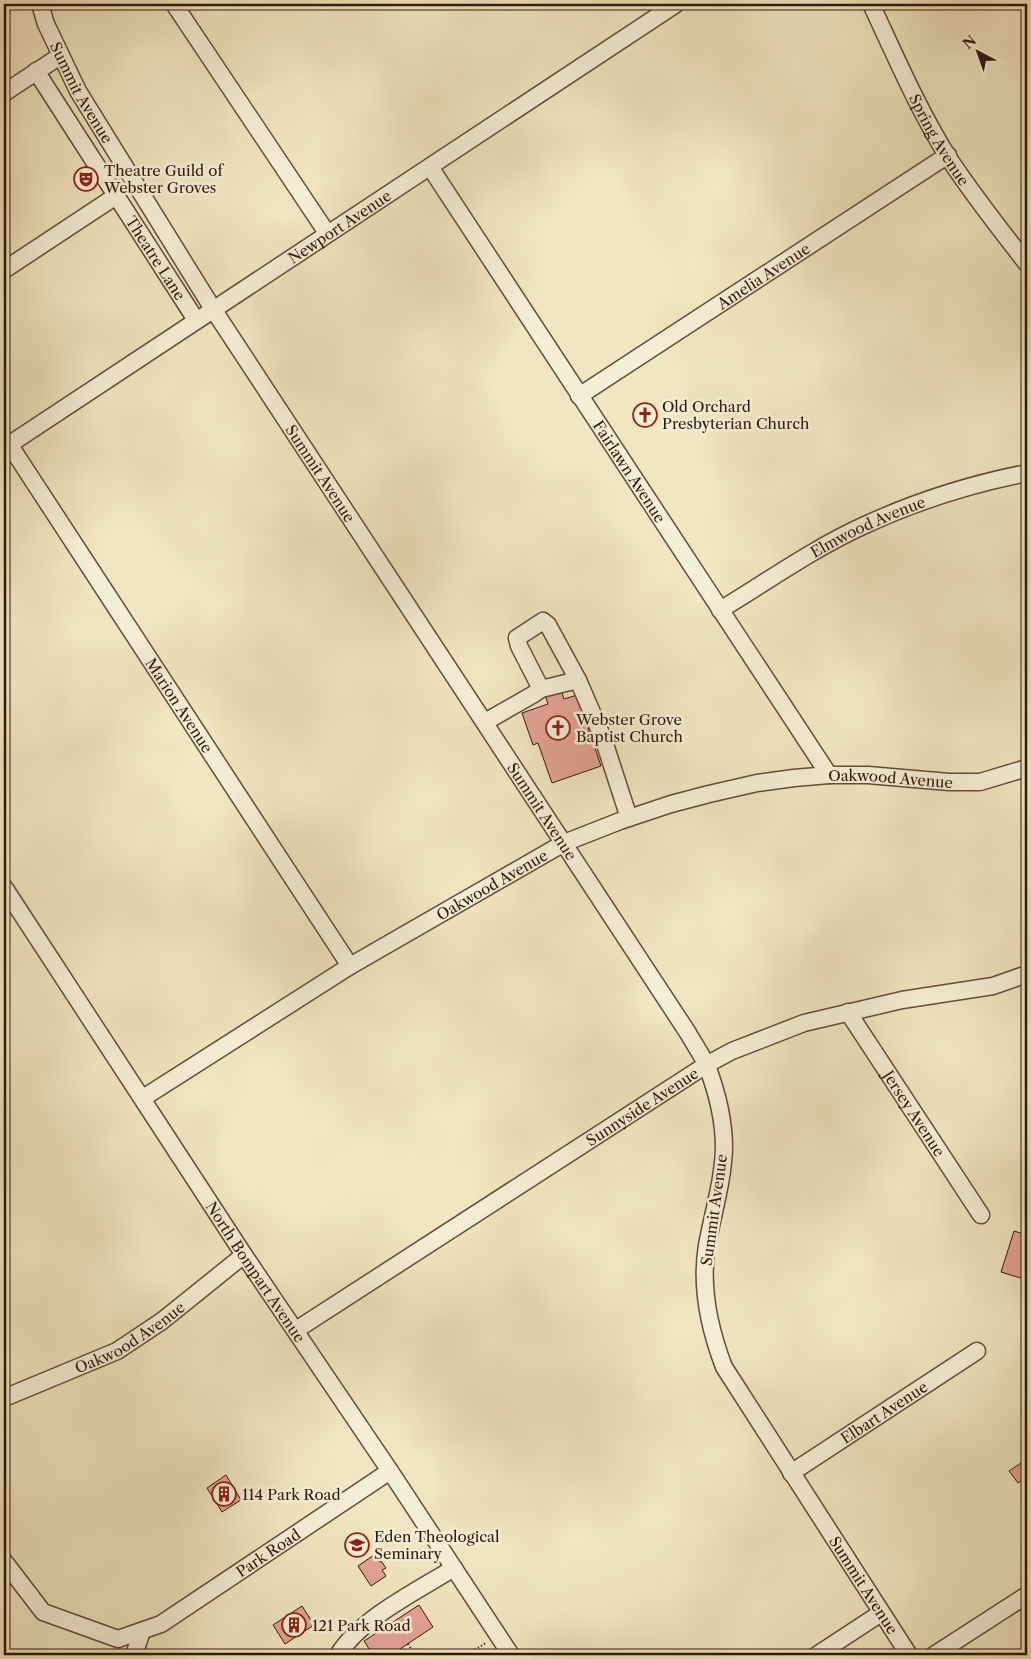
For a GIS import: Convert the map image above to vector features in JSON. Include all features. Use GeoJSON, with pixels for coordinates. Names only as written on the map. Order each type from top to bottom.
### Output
{"type":"FeatureCollection","features":[{"type":"Feature","properties":{"kind":"street","name":"Summit Avenue"},"geometry":{"type":"LineString","coordinates":[[40,4],[46,24],[78,91],[213,309],[688,1033],[706,1065],[721,1114],[724,1147],[721,1176],[707,1248],[705,1296],[716,1346],[724,1367],[909,1655]]}},
{"type":"Feature","properties":{"kind":"street"},"geometry":{"type":"LineString","coordinates":[[175,4],[328,234]]}},
{"type":"Feature","properties":{"kind":"street","name":"Newport Avenue"},"geometry":{"type":"LineString","coordinates":[[6,446],[676,4]]}},
{"type":"Feature","properties":{"kind":"street","name":"Spring Avenue"},"geometry":{"type":"LineString","coordinates":[[871,4],[909,84],[948,156],[979,202],[1027,264]]}},
{"type":"Feature","properties":{"kind":"street"},"geometry":{"type":"LineString","coordinates":[[4,93],[60,56]]}},
{"type":"Feature","properties":{"kind":"street","name":"Theatre Lane"},"geometry":{"type":"LineString","coordinates":[[36,71],[196,320]]}},
{"type":"Feature","properties":{"kind":"street","name":"Amelia Avenue"},"geometry":{"type":"LineString","coordinates":[[579,396],[948,156]]}},
{"type":"Feature","properties":{"kind":"street","name":"Fairlawn Avenue"},"geometry":{"type":"LineString","coordinates":[[430,167],[829,775]]}},
{"type":"Feature","properties":{"kind":"street"},"geometry":{"type":"LineString","coordinates":[[4,270],[116,196]]}},
{"type":"Feature","properties":{"kind":"street","name":"Marion Avenue"},"geometry":{"type":"LineString","coordinates":[[6,446],[350,966]]}},
{"type":"Feature","properties":{"kind":"street","name":"Elmwood Avenue"},"geometry":{"type":"LineString","coordinates":[[720,610],[816,551],[863,526],[949,492],[1027,473]]}},
{"type":"Feature","properties":{"kind":"street"},"geometry":{"type":"LineString","coordinates":[[541,689],[519,646],[517,638],[543,621],[548,625],[578,680],[603,738],[629,818]]}},
{"type":"Feature","properties":{"kind":"street"},"geometry":{"type":"LineString","coordinates":[[484,722],[541,689],[578,680]]}},
{"type":"Feature","properties":{"kind":"street","name":"Oakwood Avenue"},"geometry":{"type":"LineString","coordinates":[[143,1098],[350,966],[564,843],[629,818],[671,804],[757,784],[829,775],[868,775],[949,782],[980,782],[1027,768]]}},
{"type":"Feature","properties":{"kind":"street","name":"North Bompart Avenue"},"geometry":{"type":"LineString","coordinates":[[4,887],[244,1255],[296,1330],[511,1655]]}},
{"type":"Feature","properties":{"kind":"street","name":"Sunnyside Avenue"},"geometry":{"type":"LineString","coordinates":[[296,1330],[706,1065],[732,1051],[804,1023],[902,1000],[993,986],[1027,974]]}},
{"type":"Feature","properties":{"kind":"street","name":"Jersey Avenue"},"geometry":{"type":"LineString","coordinates":[[848,1012],[980,1215]]}},
{"type":"Feature","properties":{"kind":"street","name":"Oakwood Avenue"},"geometry":{"type":"LineString","coordinates":[[4,1398],[117,1351],[162,1321],[244,1255]]}},
{"type":"Feature","properties":{"kind":"street","name":"Elbart Avenue"},"geometry":{"type":"LineString","coordinates":[[791,1473],[977,1350]]}},
{"type":"Feature","properties":{"kind":"street","name":"Park Road"},"geometry":{"type":"LineString","coordinates":[[4,1561],[43,1612],[118,1639],[161,1624],[390,1471]]}},
{"type":"Feature","properties":{"kind":"street"},"geometry":{"type":"LineString","coordinates":[[338,1655],[357,1632],[396,1604],[454,1568]]}},
{"type":"Feature","properties":{"kind":"street"},"geometry":{"type":"LineString","coordinates":[[934,1655],[1027,1595]]}},
{"type":"Feature","properties":{"kind":"street"},"geometry":{"type":"LineString","coordinates":[[817,1655],[882,1613]]}},
{"type":"Feature","properties":{"kind":"street"},"geometry":{"type":"LineString","coordinates":[[134,1655],[142,1631]]}},
{"type":"Feature","properties":{"kind":"path"},"geometry":{"type":"LineString","coordinates":[[466,1655],[498,1635]]}},
{"type":"Feature","properties":{"kind":"path"},"geometry":{"type":"LineString","coordinates":[[408,1644],[412,1652]]}},
{"type":"Feature","properties":{"kind":"path"},"geometry":{"type":"LineString","coordinates":[[408,1655],[421,1650],[437,1655]]}},
{"type":"Feature","properties":{"kind":"building","name":"Webster Grove Baptist Church"},"geometry":{"type":"Polygon","coordinates":[[[561,690],[564,699],[577,695],[601,766],[552,783],[538,743],[533,745],[522,713],[548,704],[545,695],[561,690]]]}},
{"type":"Feature","properties":{"kind":"building"},"geometry":{"type":"Polygon","coordinates":[[[1014,1231],[1027,1235],[1027,1280],[1001,1272],[1014,1231]]]}},
{"type":"Feature","properties":{"kind":"building"},"geometry":{"type":"Polygon","coordinates":[[[1021,1463],[1027,1472],[1027,1477],[1018,1483],[1009,1471],[1021,1463]]]}},
{"type":"Feature","properties":{"kind":"building","name":"114 Park Road"},"geometry":{"type":"Polygon","coordinates":[[[226,1475],[241,1500],[222,1512],[207,1488],[226,1475]]]}},
{"type":"Feature","properties":{"kind":"building"},"geometry":{"type":"Polygon","coordinates":[[[374,1555],[386,1568],[382,1570],[386,1576],[371,1586],[358,1566],[374,1555]]]}},
{"type":"Feature","properties":{"kind":"building"},"geometry":{"type":"Polygon","coordinates":[[[419,1605],[433,1627],[391,1655],[373,1655],[364,1641],[419,1605]]]}},
{"type":"Feature","properties":{"kind":"building","name":"121 Park Road"},"geometry":{"type":"Polygon","coordinates":[[[302,1606],[314,1625],[285,1644],[273,1625],[302,1606]]]}},
{"type":"Feature","properties":{"kind":"place","name":"Theatre Guild of Webster Groves"},"geometry":{"type":"Point","coordinates":[86,179]}},
{"type":"Feature","properties":{"kind":"place","name":"Old Orchard Presbyterian Church"},"geometry":{"type":"Point","coordinates":[645,415]}},
{"type":"Feature","properties":{"kind":"place","name":"Webster Grove Baptist Church"},"geometry":{"type":"Point","coordinates":[558,728]}},
{"type":"Feature","properties":{"kind":"place","name":"114 Park Road"},"geometry":{"type":"Point","coordinates":[224,1494]}},
{"type":"Feature","properties":{"kind":"place","name":"Eden Theological Seminary"},"geometry":{"type":"Point","coordinates":[357,1545]}},
{"type":"Feature","properties":{"kind":"place","name":"121 Park Road"},"geometry":{"type":"Point","coordinates":[294,1625]}}]}
